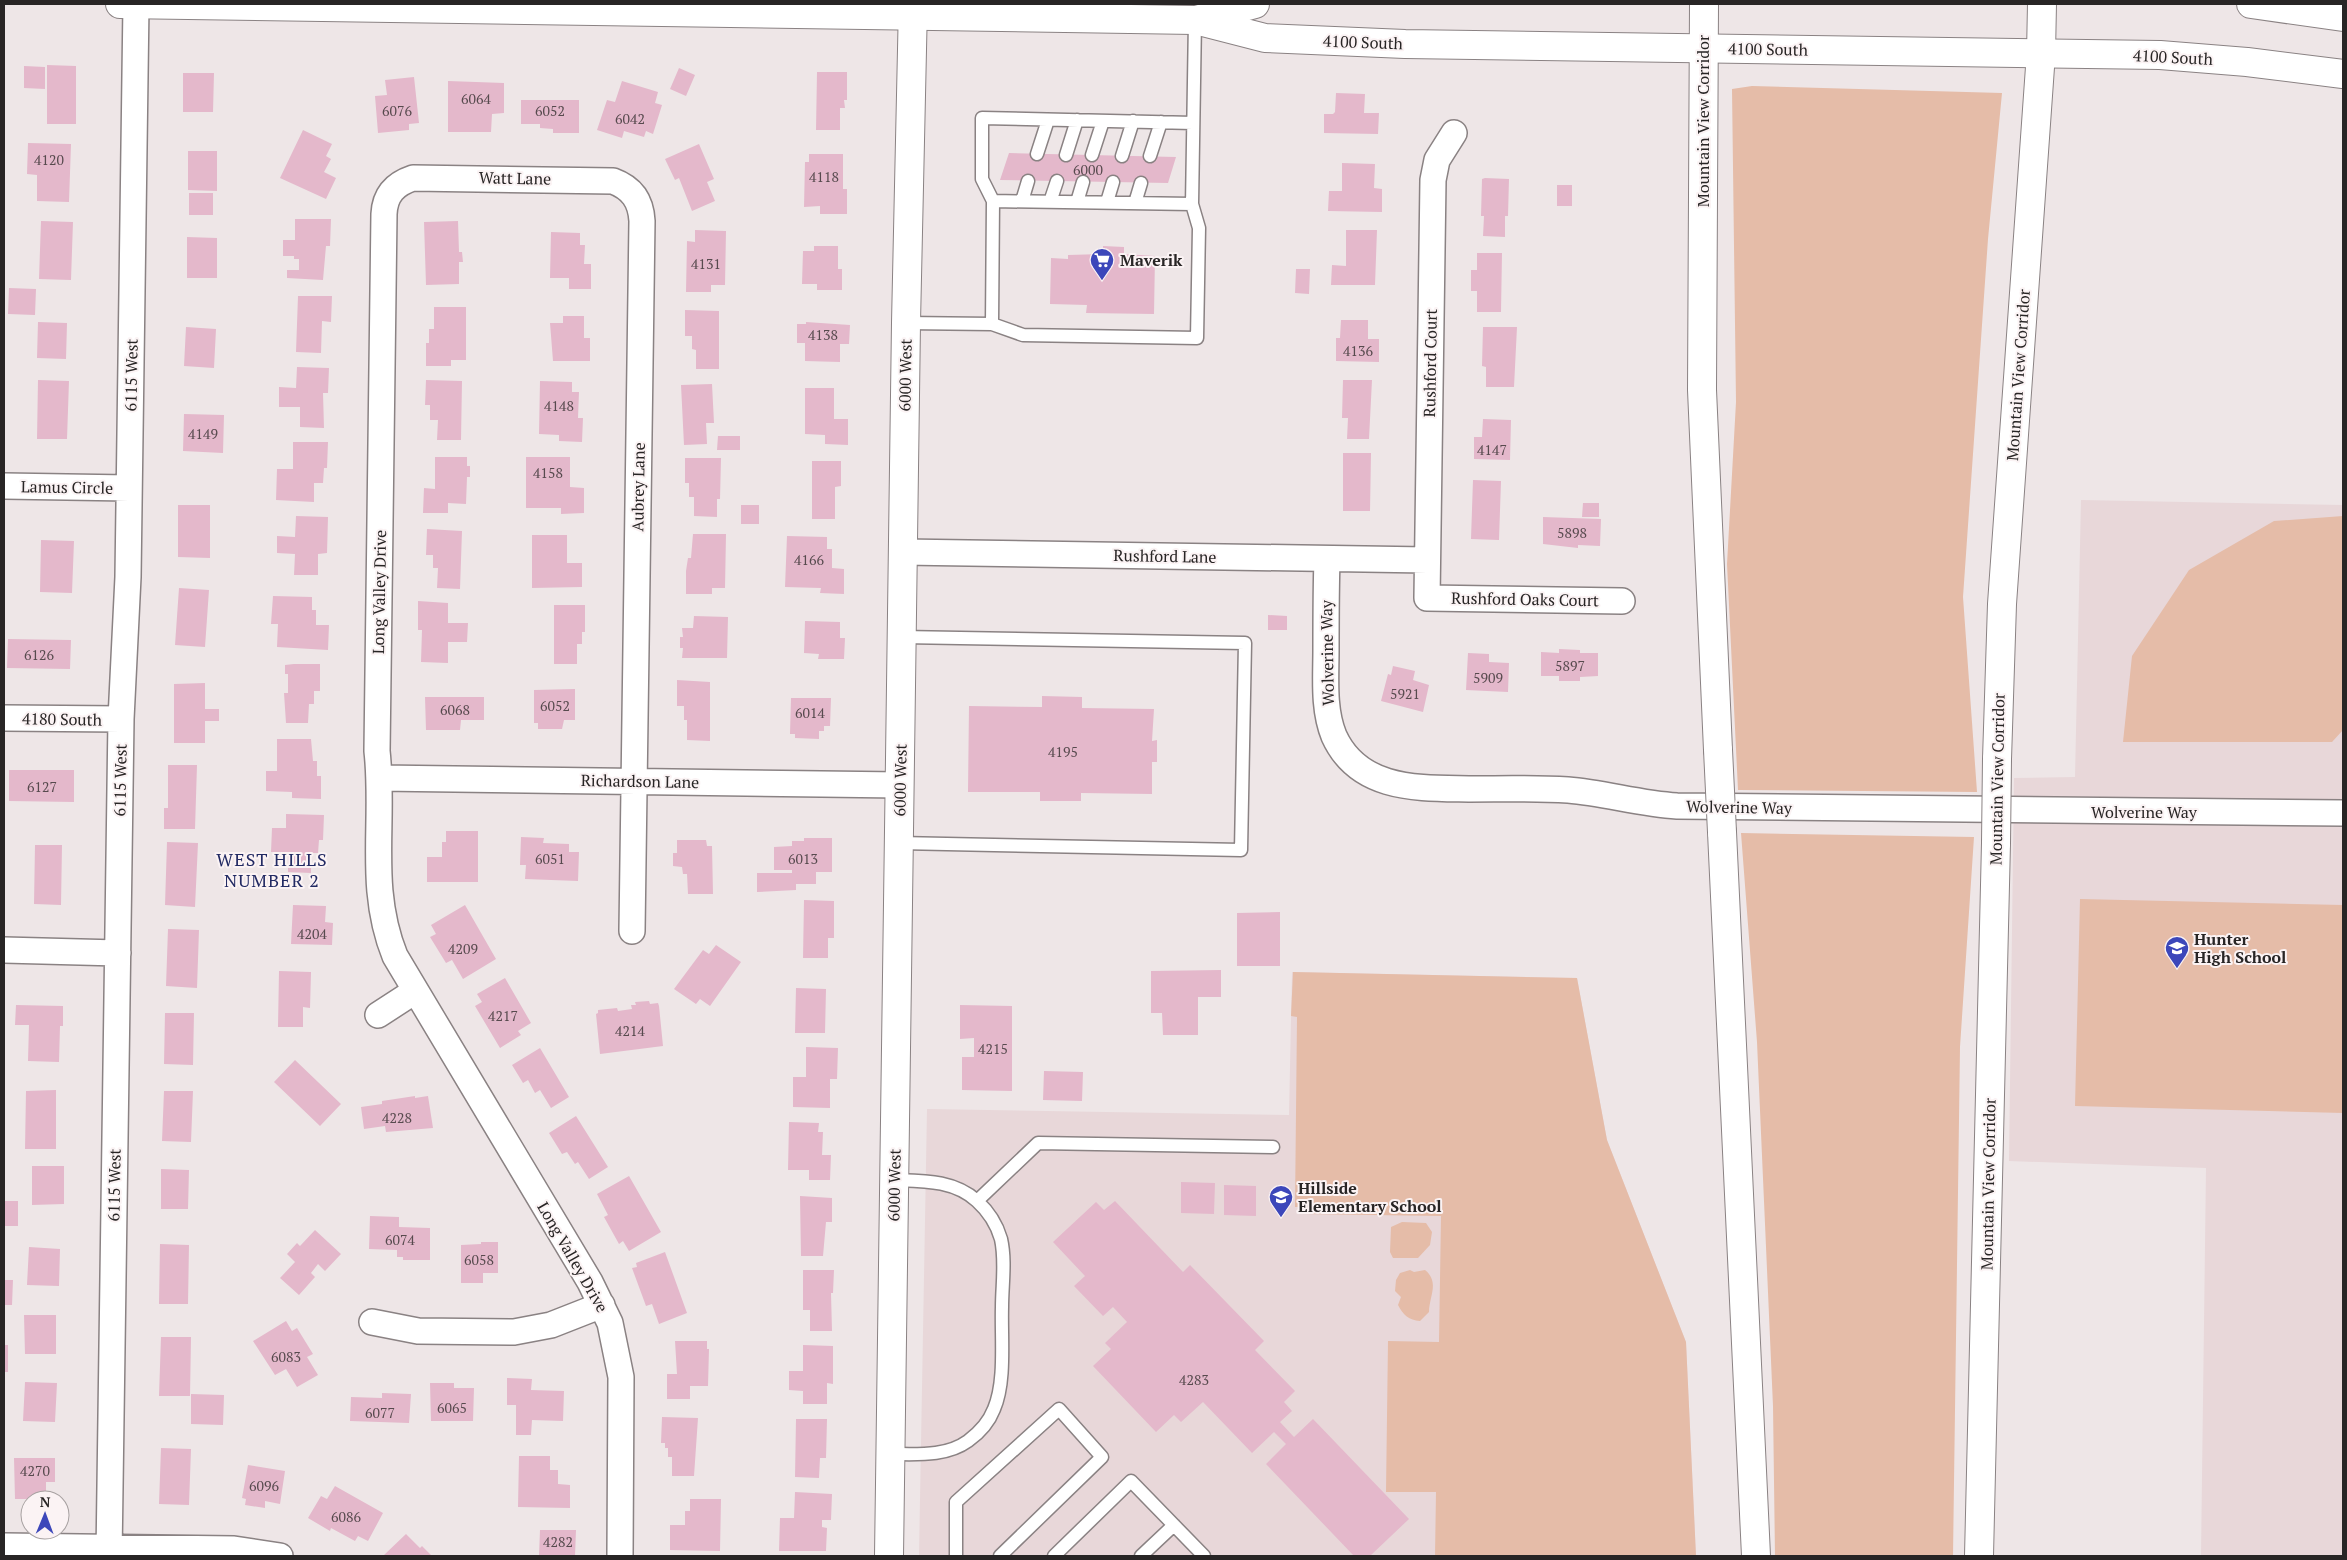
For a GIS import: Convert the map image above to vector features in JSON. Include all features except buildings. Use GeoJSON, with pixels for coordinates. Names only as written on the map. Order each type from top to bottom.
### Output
{"type":"FeatureCollection","features":[{"type":"Feature","properties":{"kind":"main road","name":"4100 South"},"geometry":{"type":"LineString","coordinates":[[120,4],[913,10],[1195,20],[1265,38],[1415,44],[2160,55],[2247,62],[2343,74]]}},
{"type":"Feature","properties":{"kind":"main road","name":"4100 South"},"geometry":{"type":"LineString","coordinates":[[1195,20],[1255,4]]}},
{"type":"Feature","properties":{"kind":"main road","name":"Mountain View Corridor"},"geometry":{"type":"LineString","coordinates":[[1704,4],[1702,390],[1756,1556]]}},
{"type":"Feature","properties":{"kind":"main road","name":"Mountain View Corridor"},"geometry":{"type":"LineString","coordinates":[[1979,1556],[2002,604],[2042,53],[2042,4]]}},
{"type":"Feature","properties":{"kind":"main road"},"geometry":{"type":"LineString","coordinates":[[2251,4],[2343,17]]}},
{"type":"Feature","properties":{"kind":"main road","name":"6000 West"},"geometry":{"type":"LineString","coordinates":[[889,1556],[906,323],[913,10]]}},
{"type":"Feature","properties":{"kind":"street","name":"6115 West"},"geometry":{"type":"LineString","coordinates":[[109,1552],[121,719],[128,577],[136,4]]}},
{"type":"Feature","properties":{"kind":"street","name":"Rushford Court"},"geometry":{"type":"LineString","coordinates":[[1427,598],[1433,180],[1437,160],[1454,133]]}},
{"type":"Feature","properties":{"kind":"street","name":"Watt Lane"},"geometry":{"type":"LineString","coordinates":[[394,188],[406,180],[421,176],[605,180],[620,184],[634,194]]}},
{"type":"Feature","properties":{"kind":"street","name":"Long Valley Drive"},"geometry":{"type":"LineString","coordinates":[[394,188],[387,199],[384,214],[377,751],[380,778],[378,878],[382,918],[395,956],[602,1305],[615,1342],[622,1394],[620,1556]]}},
{"type":"Feature","properties":{"kind":"street","name":"Aubrey Lane"},"geometry":{"type":"LineString","coordinates":[[632,931],[642,221],[640,207],[634,194]]}},
{"type":"Feature","properties":{"kind":"street","name":"Lamus Circle"},"geometry":{"type":"LineString","coordinates":[[4,486],[129,488]]}},
{"type":"Feature","properties":{"kind":"street","name":"Rushford Lane"},"geometry":{"type":"LineString","coordinates":[[903,552],[1427,560]]}},
{"type":"Feature","properties":{"kind":"street","name":"Wolverine Way"},"geometry":{"type":"LineString","coordinates":[[1327,559],[1326,702],[1330,725],[1341,748],[1350,759],[1370,775],[1394,785],[1425,788],[1570,790],[1642,803],[1677,806],[2343,813]]}},
{"type":"Feature","properties":{"kind":"street","name":"Rushford Oaks Court"},"geometry":{"type":"LineString","coordinates":[[1427,598],[1622,601]]}},
{"type":"Feature","properties":{"kind":"street","name":"4180 South"},"geometry":{"type":"LineString","coordinates":[[4,718],[121,719]]}},
{"type":"Feature","properties":{"kind":"street","name":"Richardson Lane"},"geometry":{"type":"LineString","coordinates":[[380,778],[900,785]]}},
{"type":"Feature","properties":{"kind":"street"},"geometry":{"type":"LineString","coordinates":[[4,950],[118,953]]}},
{"type":"Feature","properties":{"kind":"street"},"geometry":{"type":"LineString","coordinates":[[378,1015],[415,991]]}},
{"type":"Feature","properties":{"kind":"street"},"geometry":{"type":"LineString","coordinates":[[372,1322],[418,1331],[514,1332],[551,1325],[602,1305]]}},
{"type":"Feature","properties":{"kind":"street"},"geometry":{"type":"LineString","coordinates":[[4,1546],[109,1552],[234,1549],[280,1556]]}},
{"type":"Feature","properties":{"kind":"lane"},"geometry":{"type":"LineString","coordinates":[[906,323],[992,324],[1023,335],[1197,338],[1199,228],[1192,204],[1195,20]]}},
{"type":"Feature","properties":{"kind":"lane"},"geometry":{"type":"LineString","coordinates":[[992,324],[994,200],[982,179],[982,118],[1193,123]]}},
{"type":"Feature","properties":{"kind":"lane"},"geometry":{"type":"LineString","coordinates":[[1037,154],[1048,120]]}},
{"type":"Feature","properties":{"kind":"lane"},"geometry":{"type":"LineString","coordinates":[[1066,155],[1077,120]]}},
{"type":"Feature","properties":{"kind":"lane"},"geometry":{"type":"LineString","coordinates":[[1092,155],[1103,121]]}},
{"type":"Feature","properties":{"kind":"lane"},"geometry":{"type":"LineString","coordinates":[[1122,156],[1133,121]]}},
{"type":"Feature","properties":{"kind":"lane"},"geometry":{"type":"LineString","coordinates":[[1150,156],[1161,122]]}},
{"type":"Feature","properties":{"kind":"lane"},"geometry":{"type":"LineString","coordinates":[[1022,201],[1028,181]]}},
{"type":"Feature","properties":{"kind":"lane"},"geometry":{"type":"LineString","coordinates":[[1050,202],[1057,182]]}},
{"type":"Feature","properties":{"kind":"lane"},"geometry":{"type":"LineString","coordinates":[[1077,202],[1084,182]]}},
{"type":"Feature","properties":{"kind":"lane"},"geometry":{"type":"LineString","coordinates":[[1107,202],[1113,182]]}},
{"type":"Feature","properties":{"kind":"lane"},"geometry":{"type":"LineString","coordinates":[[1135,203],[1141,182]]}},
{"type":"Feature","properties":{"kind":"lane"},"geometry":{"type":"LineString","coordinates":[[994,200],[1192,204]]}},
{"type":"Feature","properties":{"kind":"lane"},"geometry":{"type":"LineString","coordinates":[[899,843],[1241,850],[1245,663],[1245,643],[902,637]]}},
{"type":"Feature","properties":{"kind":"lane"},"geometry":{"type":"LineString","coordinates":[[977,1201],[1038,1142],[1273,1147]]}},
{"type":"Feature","properties":{"kind":"lane"},"geometry":{"type":"LineString","coordinates":[[890,1454],[938,1453],[953,1449],[966,1442],[987,1422],[996,1403],[1000,1383],[1003,1252],[995,1224],[977,1201],[966,1193],[941,1183],[894,1180]]}},
{"type":"Feature","properties":{"kind":"lane"},"geometry":{"type":"LineString","coordinates":[[956,1556],[956,1502],[1058,1409],[1102,1457],[1000,1556]]}},
{"type":"Feature","properties":{"kind":"lane"},"geometry":{"type":"LineString","coordinates":[[1054,1556],[1131,1481],[1204,1556]]}},
{"type":"Feature","properties":{"kind":"lane"},"geometry":{"type":"LineString","coordinates":[[1141,1556],[1174,1525]]}},
{"type":"Feature","properties":{"kind":"shaded area"},"geometry":{"type":"Polygon","coordinates":[[[1752,86],[2002,93],[1988,239],[1963,597],[1977,792],[1738,790],[1727,564],[1736,402],[1732,89],[1752,86]]]}},
{"type":"Feature","properties":{"kind":"shaded area","name":"Hunter High School"},"geometry":{"type":"Polygon","coordinates":[[[2081,500],[2343,505],[2343,1556],[2201,1556],[2206,1168],[2009,1161],[2014,778],[2075,777],[2081,500]]]}},
{"type":"Feature","properties":{"kind":"shaded area"},"geometry":{"type":"Polygon","coordinates":[[[2343,516],[2343,730],[2332,742],[2123,742],[2132,656],[2189,570],[2274,521],[2343,516]]]}},
{"type":"Feature","properties":{"kind":"shaded area"},"geometry":{"type":"Polygon","coordinates":[[[1741,833],[1974,837],[1960,1047],[1953,1556],[1775,1556],[1773,1406],[1757,1042],[1741,833]]]}},
{"type":"Feature","properties":{"kind":"shaded area"},"geometry":{"type":"Polygon","coordinates":[[[2080,899],[2343,905],[2343,1113],[2075,1106],[2080,899]]]}},
{"type":"Feature","properties":{"kind":"shaded area","name":"Hillside Elementary School"},"geometry":{"type":"Polygon","coordinates":[[[1292,972],[1577,978],[1607,1140],[1686,1342],[1696,1556],[919,1556],[927,1109],[1289,1115],[1292,972]]]}},
{"type":"Feature","properties":{"kind":"shaded area"},"geometry":{"type":"Polygon","coordinates":[[[1293,972],[1577,978],[1607,1140],[1686,1342],[1696,1556],[1435,1556],[1436,1492],[1386,1492],[1388,1341],[1439,1342],[1441,1216],[1302,1214],[1302,1207],[1295,1207],[1297,1017],[1291,1016],[1293,972]]]}},
{"type":"Feature","properties":{"kind":"shaded area"},"geometry":{"type":"Polygon","coordinates":[[[1402,1222],[1426,1223],[1432,1232],[1430,1245],[1418,1258],[1393,1258],[1390,1252],[1391,1227],[1402,1222]]]}},
{"type":"Feature","properties":{"kind":"shaded area"},"geometry":{"type":"Polygon","coordinates":[[[1410,1270],[1414,1272],[1425,1270],[1433,1285],[1429,1312],[1420,1321],[1410,1318],[1402,1312],[1398,1305],[1401,1297],[1395,1291],[1396,1280],[1400,1273],[1410,1270]]]}},
{"type":"Feature","properties":{"kind":"place","name":"Maverik"},"geometry":{"type":"Point","coordinates":[1102,281]}},
{"type":"Feature","properties":{"kind":"place","name":"Hunter High School"},"geometry":{"type":"Point","coordinates":[2177,969]}},
{"type":"Feature","properties":{"kind":"place","name":"Hillside Elementary School"},"geometry":{"type":"Point","coordinates":[1281,1218]}},
{"type":"Feature","properties":{"kind":"district","name":"WEST HILLS NUMBER 2"},"geometry":{"type":"Point","coordinates":[272,870]}}]}
